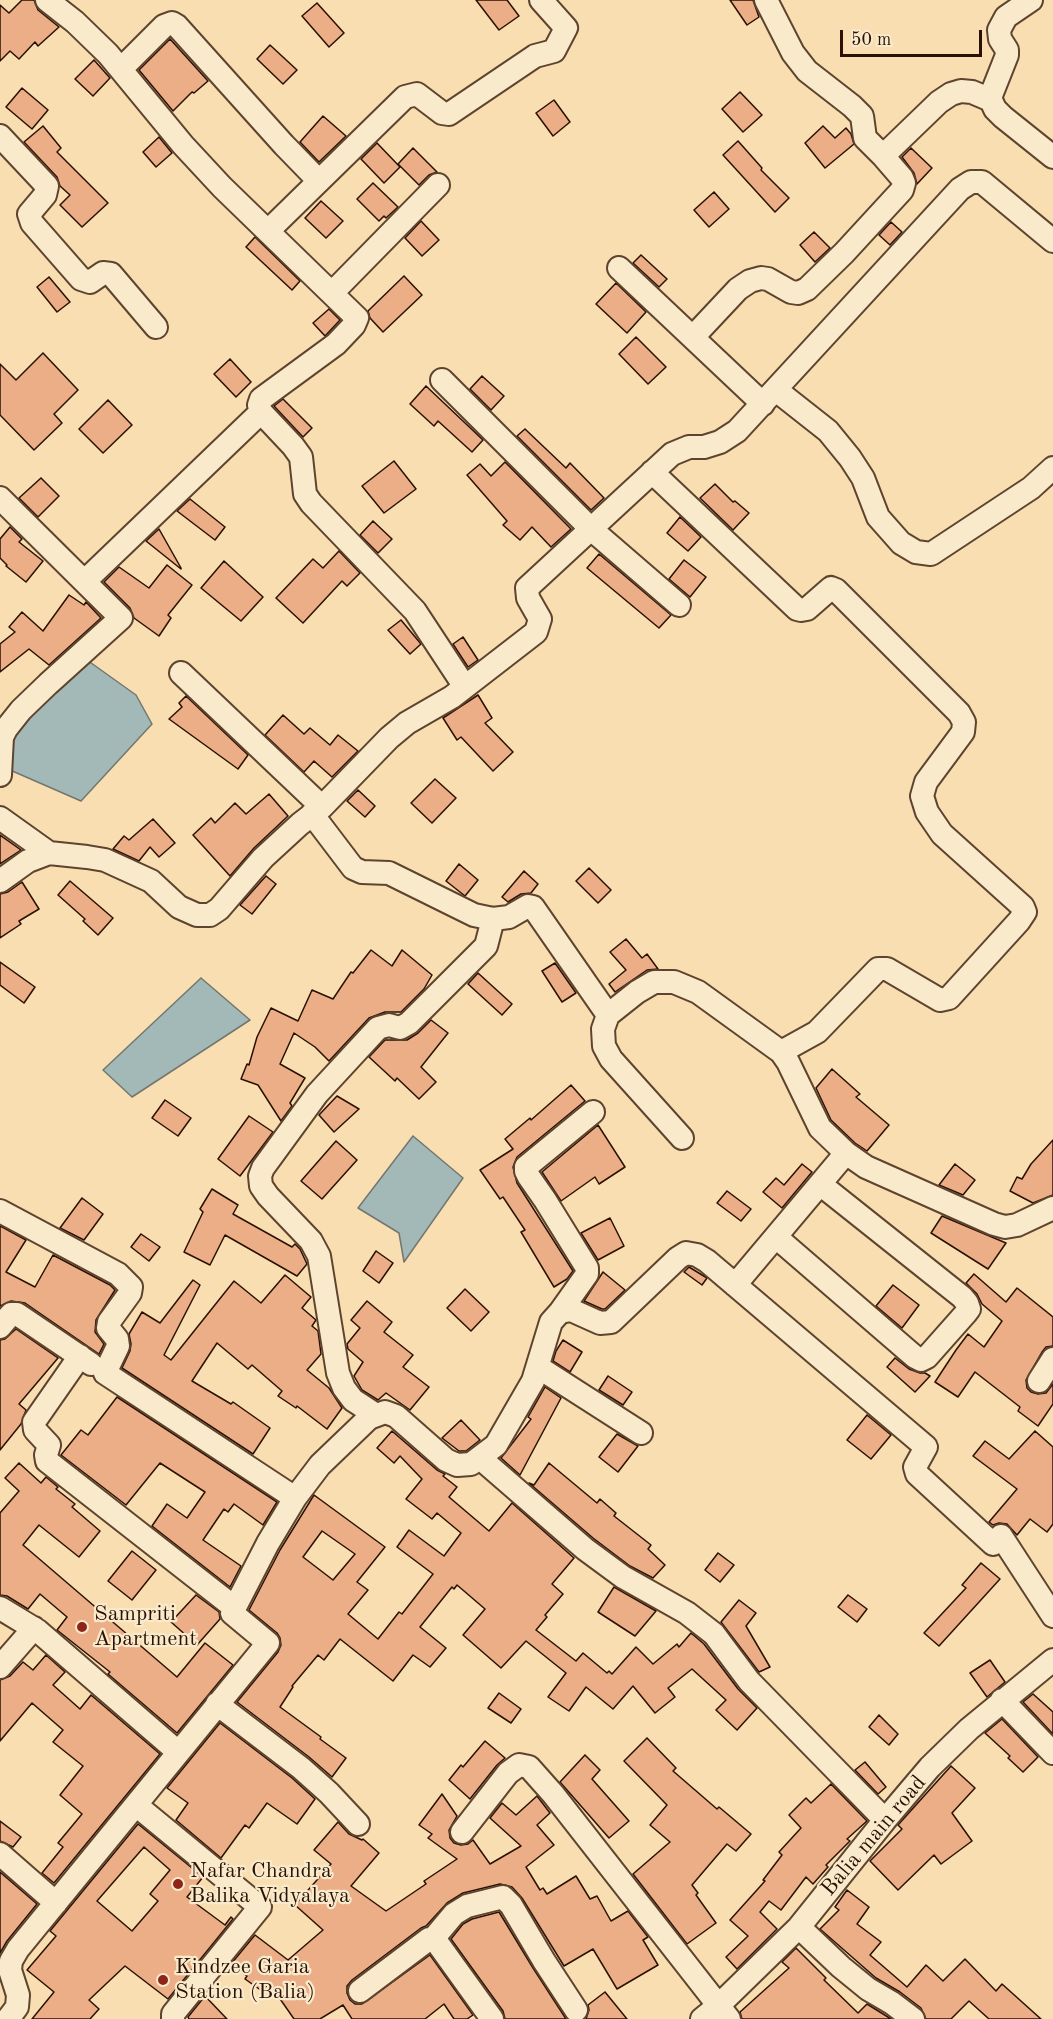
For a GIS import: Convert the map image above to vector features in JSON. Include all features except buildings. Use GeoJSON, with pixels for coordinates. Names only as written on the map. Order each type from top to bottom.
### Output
{"type":"FeatureCollection","features":[{"type":"Feature","properties":{"kind":"street"},"geometry":{"type":"LineString","coordinates":[[47,0],[75,22],[108,54],[183,145],[354,314],[357,321],[336,344],[261,399],[259,405],[261,412],[301,457],[305,494],[310,502],[409,605],[465,687]]}},
{"type":"Feature","properties":{"kind":"street"},"geometry":{"type":"LineString","coordinates":[[268,231],[405,97],[417,94],[442,113],[449,114],[535,56],[554,51],[566,28],[541,0]]}},
{"type":"Feature","properties":{"kind":"street"},"geometry":{"type":"LineString","coordinates":[[693,337],[738,289],[750,281],[768,279],[791,292],[807,289],[902,190],[904,183],[883,156],[865,138],[862,116],[807,71],[793,53],[766,0]]}},
{"type":"Feature","properties":{"kind":"street"},"geometry":{"type":"LineString","coordinates":[[1032,0],[1006,17],[999,30],[1007,55],[991,100],[995,109],[1003,117],[1053,157]]}},
{"type":"Feature","properties":{"kind":"street"},"geometry":{"type":"LineString","coordinates":[[121,69],[164,26],[168,23],[177,26],[276,137],[319,181]]}},
{"type":"Feature","properties":{"kind":"street"},"geometry":{"type":"LineString","coordinates":[[883,156],[939,102],[951,94],[961,91],[972,92],[991,100]]}},
{"type":"Feature","properties":{"kind":"street"},"geometry":{"type":"LineString","coordinates":[[0,136],[47,186],[45,195],[29,214],[32,223],[81,279],[90,282],[103,273],[111,274],[156,327]]}},
{"type":"Feature","properties":{"kind":"street"},"geometry":{"type":"LineString","coordinates":[[0,881],[28,861],[49,853],[105,860],[151,881],[179,907],[197,915],[210,915],[219,909],[262,858],[317,811],[362,764],[407,723],[452,697],[536,632],[540,619],[528,598],[527,588],[672,454],[689,447],[704,447],[720,442],[737,431],[960,189],[971,182],[982,182],[1053,241]]}},
{"type":"Feature","properties":{"kind":"street"},"geometry":{"type":"LineString","coordinates":[[332,293],[438,185]]}},
{"type":"Feature","properties":{"kind":"street"},"geometry":{"type":"LineString","coordinates":[[619,268],[693,337],[769,397],[828,431],[863,478],[879,517],[902,543],[916,552],[931,554],[1031,488],[1053,468]]}},
{"type":"Feature","properties":{"kind":"street"},"geometry":{"type":"LineString","coordinates":[[442,380],[591,529],[679,604]]}},
{"type":"Feature","properties":{"kind":"street"},"geometry":{"type":"LineString","coordinates":[[86,581],[261,412]]}},
{"type":"Feature","properties":{"kind":"street"},"geometry":{"type":"LineString","coordinates":[[652,472],[797,609],[807,609],[831,588],[836,590],[959,713],[964,722],[963,732],[926,782],[922,796],[927,812],[942,834],[1023,907],[1025,912],[949,998],[940,1000],[883,967],[878,969],[817,1032],[781,1052]]}},
{"type":"Feature","properties":{"kind":"street"},"geometry":{"type":"LineString","coordinates":[[0,498],[121,618],[21,710],[6,729],[2,737],[0,775]]}},
{"type":"Feature","properties":{"kind":"street"},"geometry":{"type":"LineString","coordinates":[[182,673],[317,811],[353,868],[362,872],[388,873],[466,912],[493,919],[509,916],[528,906],[534,907],[608,1015]]}},
{"type":"Feature","properties":{"kind":"street"},"geometry":{"type":"LineString","coordinates":[[0,818],[49,853]]}},
{"type":"Feature","properties":{"kind":"street"},"geometry":{"type":"LineString","coordinates":[[376,1414],[353,1400],[344,1388],[338,1373],[319,1256],[311,1241],[268,1196],[261,1186],[260,1176],[263,1168],[317,1094],[378,1028],[389,1025],[400,1028],[409,1023],[486,946],[493,919]]}},
{"type":"Feature","properties":{"kind":"street"},"geometry":{"type":"LineString","coordinates":[[682,1138],[611,1059],[604,1046],[603,1029],[608,1015],[654,982],[674,982],[698,993],[781,1052],[820,1128],[846,1154],[866,1167],[1005,1227],[1017,1225],[1053,1208]]}},
{"type":"Feature","properties":{"kind":"street"},"geometry":{"type":"LineString","coordinates":[[8,2019],[17,2007],[18,1995],[11,1977],[11,1961],[18,1949],[268,1643],[232,1613],[295,1498],[320,1465],[357,1427],[376,1414],[386,1412],[396,1416],[446,1460],[457,1465],[471,1464],[496,1445],[533,1382],[551,1322],[587,1274],[587,1268],[529,1177],[526,1167],[593,1112]]}},
{"type":"Feature","properties":{"kind":"street"},"geometry":{"type":"LineString","coordinates":[[735,1285],[846,1154]]}},
{"type":"Feature","properties":{"kind":"street"},"geometry":{"type":"LineString","coordinates":[[776,1237],[921,1360],[927,1357],[966,1313],[969,1309],[962,1297],[820,1184]]}},
{"type":"Feature","properties":{"kind":"street"},"geometry":{"type":"LineString","coordinates":[[0,1211],[118,1274],[131,1287],[130,1293],[109,1322],[108,1328],[117,1340],[118,1346],[105,1373]]}},
{"type":"Feature","properties":{"kind":"street"},"geometry":{"type":"LineString","coordinates":[[560,1312],[571,1310],[600,1323],[611,1322],[678,1258],[686,1253],[697,1255],[707,1261],[926,1447],[915,1467],[917,1474],[993,1544],[1001,1536],[1053,1616]]}},
{"type":"Feature","properties":{"kind":"street"},"geometry":{"type":"LineString","coordinates":[[0,1327],[11,1314],[17,1314],[295,1498]]}},
{"type":"Feature","properties":{"kind":"street"},"geometry":{"type":"LineString","coordinates":[[80,1356],[34,1422],[35,1430],[49,1445],[47,1461],[235,1608]]}},
{"type":"Feature","properties":{"kind":"street"},"geometry":{"type":"LineString","coordinates":[[1040,1381],[1053,1359]]}},
{"type":"Feature","properties":{"kind":"street"},"geometry":{"type":"LineString","coordinates":[[538,1367],[641,1433]]}},
{"type":"Feature","properties":{"kind":"street"},"geometry":{"type":"LineString","coordinates":[[480,1458],[585,1549],[623,1577],[687,1613],[714,1634],[749,1681],[885,1820]]}},
{"type":"Feature","properties":{"kind":"street"},"geometry":{"type":"LineString","coordinates":[[0,1608],[34,1628],[178,1752]]}},
{"type":"Feature","properties":{"kind":"street"},"geometry":{"type":"LineString","coordinates":[[0,1667],[34,1628]]}},
{"type":"Feature","properties":{"kind":"street","name":"Balia main road"},"geometry":{"type":"LineString","coordinates":[[716,2015],[799,1927],[885,1820],[938,1760],[1002,1700],[1053,1660]]}},
{"type":"Feature","properties":{"kind":"street"},"geometry":{"type":"LineString","coordinates":[[1002,1700],[1053,1753]]}},
{"type":"Feature","properties":{"kind":"street"},"geometry":{"type":"LineString","coordinates":[[217,1704],[301,1768],[358,1824]]}},
{"type":"Feature","properties":{"kind":"street"},"geometry":{"type":"LineString","coordinates":[[462,1832],[508,1773],[519,1765],[529,1767],[554,1794],[716,2015]]}},
{"type":"Feature","properties":{"kind":"street"},"geometry":{"type":"LineString","coordinates":[[136,1805],[260,1907],[173,2014],[173,2019]]}},
{"type":"Feature","properties":{"kind":"street"},"geometry":{"type":"LineString","coordinates":[[0,1854],[56,1903]]}},
{"type":"Feature","properties":{"kind":"street"},"geometry":{"type":"LineString","coordinates":[[360,1991],[429,1939],[433,1939],[454,1914],[467,1906],[503,1897],[511,1905],[576,2010]]}},
{"type":"Feature","properties":{"kind":"street"},"geometry":{"type":"LineString","coordinates":[[799,1927],[868,1989],[913,2019]]}},
{"type":"Feature","properties":{"kind":"street"},"geometry":{"type":"LineString","coordinates":[[433,1939],[492,2019]]}},
{"type":"Feature","properties":{"kind":"water"},"geometry":{"type":"Polygon","coordinates":[[[87,660],[136,695],[152,724],[81,801],[10,770],[10,733],[87,660]]]}},
{"type":"Feature","properties":{"kind":"water"},"geometry":{"type":"Polygon","coordinates":[[[201,978],[250,1020],[132,1097],[103,1070],[201,978]]]}},
{"type":"Feature","properties":{"kind":"water"},"geometry":{"type":"Polygon","coordinates":[[[413,1136],[463,1178],[404,1262],[399,1233],[358,1208],[413,1136]]]}},
{"type":"Feature","properties":{"kind":"place","name":"Sampriti Apartment"},"geometry":{"type":"Point","coordinates":[82,1627]}},
{"type":"Feature","properties":{"kind":"place","name":"Nafar Chandra Balika Vidyalaya"},"geometry":{"type":"Point","coordinates":[178,1884]}},
{"type":"Feature","properties":{"kind":"place","name":"Kindzee Garia Station (Balia)"},"geometry":{"type":"Point","coordinates":[163,1980]}}]}
